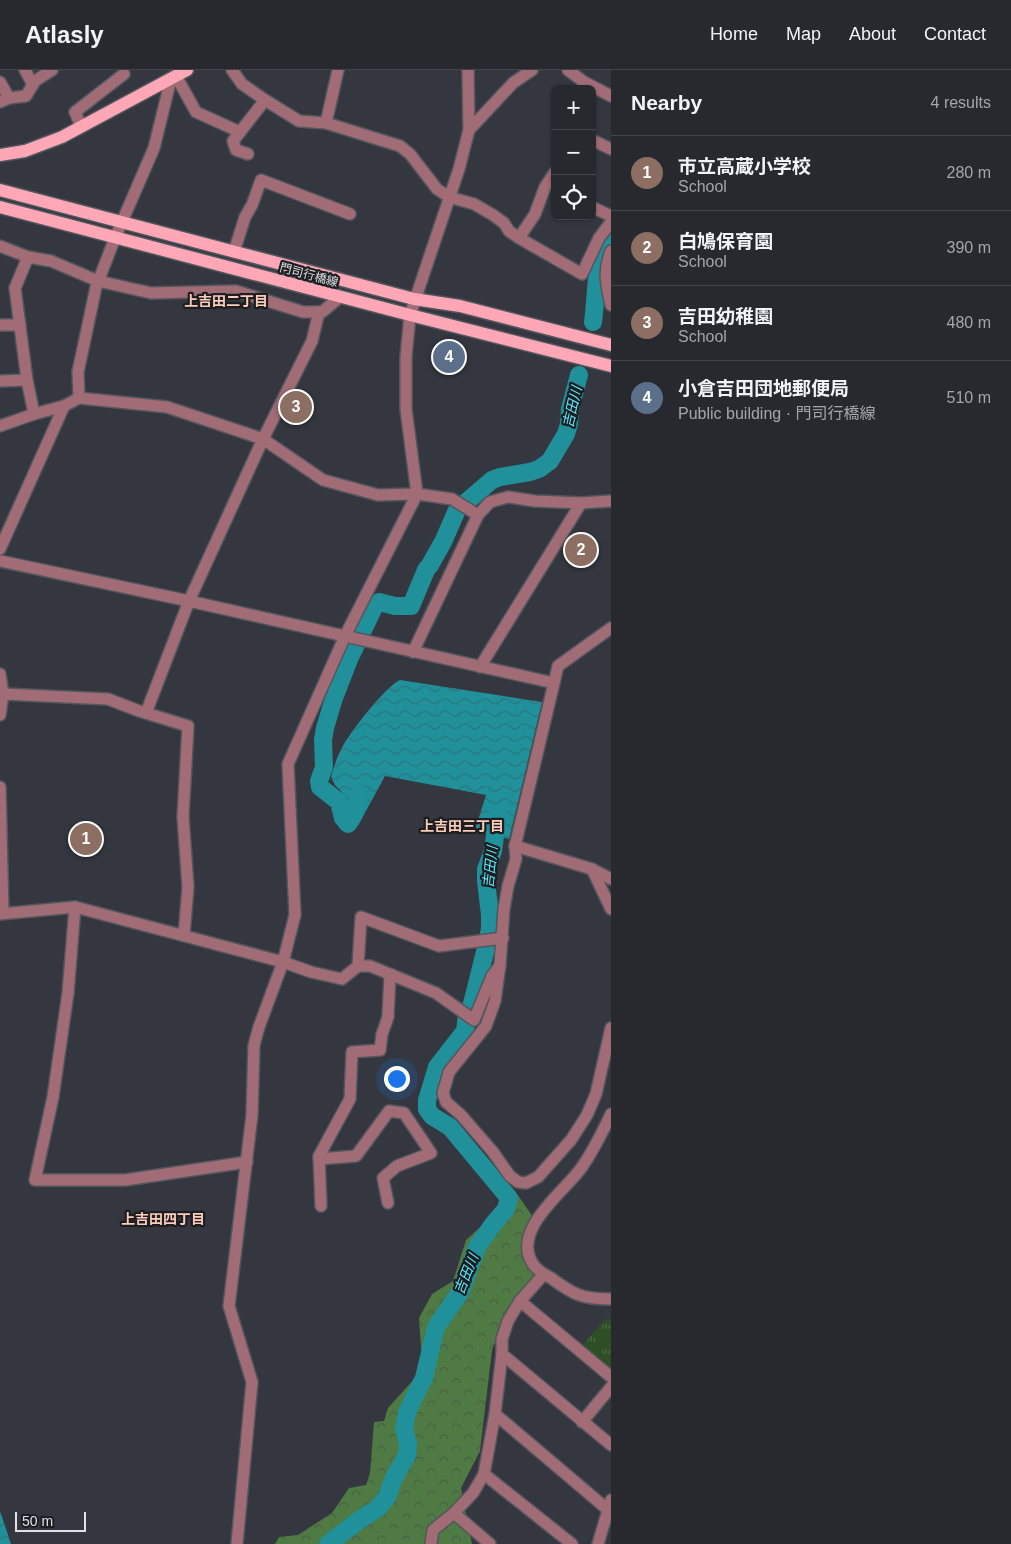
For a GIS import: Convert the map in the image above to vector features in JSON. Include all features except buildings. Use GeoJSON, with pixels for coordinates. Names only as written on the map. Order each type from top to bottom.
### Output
{"type":"FeatureCollection","features":[{"type":"Feature","properties":{"kind":"main road"},"geometry":{"type":"LineString","coordinates":[[0,155],[25,151],[55,140],[178,75]]}},
{"type":"Feature","properties":{"kind":"main road","name":"門司行橋線"},"geometry":{"type":"LineString","coordinates":[[0,190],[414,299],[460,306],[611,346]]}},
{"type":"Feature","properties":{"kind":"main road","name":"門司行橋線"},"geometry":{"type":"LineString","coordinates":[[0,207],[410,316],[611,366]]}},
{"type":"Feature","properties":{"kind":"street"},"geometry":{"type":"LineString","coordinates":[[25,70],[33,85]]}},
{"type":"Feature","properties":{"kind":"street"},"geometry":{"type":"LineString","coordinates":[[0,82],[4,100],[26,96],[35,81],[52,70]]}},
{"type":"Feature","properties":{"kind":"street"},"geometry":{"type":"LineString","coordinates":[[232,70],[242,84],[299,121],[326,123],[400,146],[410,154],[437,189],[449,197],[474,204],[493,215],[519,238],[582,274],[599,238],[611,222]]}},
{"type":"Feature","properties":{"kind":"street"},"geometry":{"type":"LineString","coordinates":[[326,123],[338,70]]}},
{"type":"Feature","properties":{"kind":"street"},"geometry":{"type":"LineString","coordinates":[[237,1544],[252,1382],[229,1306],[252,1115],[254,1046],[283,962],[295,915],[288,764],[345,636],[417,494],[406,409],[406,357],[410,316],[414,299],[459,169],[469,130],[468,70]]}},
{"type":"Feature","properties":{"kind":"street"},"geometry":{"type":"LineString","coordinates":[[469,130],[513,83],[532,70]]}},
{"type":"Feature","properties":{"kind":"street"},"geometry":{"type":"LineString","coordinates":[[568,70],[587,85]]}},
{"type":"Feature","properties":{"kind":"street"},"geometry":{"type":"LineString","coordinates":[[81,126],[75,112],[124,74]]}},
{"type":"Feature","properties":{"kind":"street"},"geometry":{"type":"LineString","coordinates":[[178,75],[196,112],[240,132]]}},
{"type":"Feature","properties":{"kind":"street"},"geometry":{"type":"LineString","coordinates":[[80,398],[78,372],[98,281],[114,238],[154,148],[178,75]]}},
{"type":"Feature","properties":{"kind":"street"},"geometry":{"type":"LineString","coordinates":[[596,90],[611,96]]}},
{"type":"Feature","properties":{"kind":"street"},"geometry":{"type":"LineString","coordinates":[[248,154],[236,150],[233,142],[265,100]]}},
{"type":"Feature","properties":{"kind":"street"},"geometry":{"type":"LineString","coordinates":[[596,142],[611,150]]}},
{"type":"Feature","properties":{"kind":"street"},"geometry":{"type":"LineString","coordinates":[[234,252],[245,217],[252,206],[261,180],[350,214]]}},
{"type":"Feature","properties":{"kind":"street"},"geometry":{"type":"LineString","coordinates":[[519,238],[551,186]]}},
{"type":"Feature","properties":{"kind":"street"},"geometry":{"type":"LineString","coordinates":[[596,209],[611,216]]}},
{"type":"Feature","properties":{"kind":"street"},"geometry":{"type":"LineString","coordinates":[[0,246],[28,257],[51,261],[98,281],[151,293],[236,291],[303,312],[322,312],[340,297]]}},
{"type":"Feature","properties":{"kind":"street"},"geometry":{"type":"LineString","coordinates":[[611,251],[605,267],[606,284],[611,305]]}},
{"type":"Feature","properties":{"kind":"street"},"geometry":{"type":"LineString","coordinates":[[28,257],[15,288],[27,380],[34,414]]}},
{"type":"Feature","properties":{"kind":"street"},"geometry":{"type":"LineString","coordinates":[[146,713],[189,601],[263,439],[312,342],[319,312]]}},
{"type":"Feature","properties":{"kind":"street"},"geometry":{"type":"LineString","coordinates":[[0,325],[20,325]]}},
{"type":"Feature","properties":{"kind":"street"},"geometry":{"type":"LineString","coordinates":[[0,381],[27,380]]}},
{"type":"Feature","properties":{"kind":"street"},"geometry":{"type":"LineString","coordinates":[[0,426],[64,406],[80,398],[168,407],[263,439],[323,480],[378,495],[417,494],[452,499],[478,515]]}},
{"type":"Feature","properties":{"kind":"street"},"geometry":{"type":"LineString","coordinates":[[0,549],[64,406]]}},
{"type":"Feature","properties":{"kind":"street"},"geometry":{"type":"LineString","coordinates":[[413,652],[478,515],[490,502],[508,496],[535,501],[581,503],[611,501]]}},
{"type":"Feature","properties":{"kind":"street"},"geometry":{"type":"LineString","coordinates":[[480,667],[581,503]]}},
{"type":"Feature","properties":{"kind":"street"},"geometry":{"type":"LineString","coordinates":[[0,561],[189,601],[554,683]]}},
{"type":"Feature","properties":{"kind":"street"},"geometry":{"type":"LineString","coordinates":[[611,628],[558,666],[515,846],[516,858],[504,909],[503,938],[495,1001],[486,1026],[449,1072],[442,1093],[446,1102],[493,1152],[510,1176],[518,1182],[526,1183],[538,1177],[572,1140],[587,1115],[596,1094],[611,1028]]}},
{"type":"Feature","properties":{"kind":"street"},"geometry":{"type":"LineString","coordinates":[[0,674],[4,694],[0,715]]}},
{"type":"Feature","properties":{"kind":"street"},"geometry":{"type":"LineString","coordinates":[[4,694],[108,699],[188,726],[183,818],[188,886],[184,935]]}},
{"type":"Feature","properties":{"kind":"street"},"geometry":{"type":"LineString","coordinates":[[0,787],[2,914],[75,907],[342,979],[358,966],[370,966],[436,993],[474,1020],[492,976],[500,965]]}},
{"type":"Feature","properties":{"kind":"street"},"geometry":{"type":"LineString","coordinates":[[515,846],[592,869],[611,879]]}},
{"type":"Feature","properties":{"kind":"street"},"geometry":{"type":"LineString","coordinates":[[592,869],[611,909]]}},
{"type":"Feature","properties":{"kind":"street"},"geometry":{"type":"LineString","coordinates":[[75,907],[68,993],[53,1097],[36,1180],[125,1180],[247,1162]]}},
{"type":"Feature","properties":{"kind":"street"},"geometry":{"type":"LineString","coordinates":[[358,966],[361,917],[439,946],[503,938]]}},
{"type":"Feature","properties":{"kind":"street"},"geometry":{"type":"LineString","coordinates":[[321,1206],[319,1156],[350,1099],[352,1052],[380,1050],[382,1034],[388,1018],[390,974]]}},
{"type":"Feature","properties":{"kind":"street"},"geometry":{"type":"LineString","coordinates":[[319,1159],[356,1156],[389,1112],[404,1113],[431,1153],[397,1166],[383,1178],[388,1203]]}},
{"type":"Feature","properties":{"kind":"street"},"geometry":{"type":"LineString","coordinates":[[611,1114],[606,1136],[580,1170],[540,1216],[532,1228],[528,1240],[529,1253],[533,1264],[544,1274],[573,1293],[589,1298],[611,1298]]}},
{"type":"Feature","properties":{"kind":"street"},"geometry":{"type":"LineString","coordinates":[[431,1544],[433,1530],[454,1513],[473,1493],[484,1474],[495,1414],[502,1339],[508,1321],[520,1301],[544,1274]]}},
{"type":"Feature","properties":{"kind":"street"},"geometry":{"type":"LineString","coordinates":[[520,1301],[611,1376]]}},
{"type":"Feature","properties":{"kind":"street"},"geometry":{"type":"LineString","coordinates":[[502,1354],[611,1444]]}},
{"type":"Feature","properties":{"kind":"street"},"geometry":{"type":"LineString","coordinates":[[582,1422],[611,1387]]}},
{"type":"Feature","properties":{"kind":"street"},"geometry":{"type":"LineString","coordinates":[[495,1414],[609,1504],[598,1544]]}},
{"type":"Feature","properties":{"kind":"street"},"geometry":{"type":"LineString","coordinates":[[484,1474],[572,1544]]}},
{"type":"Feature","properties":{"kind":"street"},"geometry":{"type":"LineString","coordinates":[[454,1513],[490,1544]]}},
{"type":"Feature","properties":{"kind":"green space"},"geometry":{"type":"Polygon","coordinates":[[[517,1194],[533,1217],[527,1258],[535,1277],[504,1318],[492,1350],[480,1451],[461,1488],[472,1544],[275,1544],[279,1537],[298,1535],[332,1513],[349,1488],[366,1485],[370,1473],[374,1422],[384,1421],[388,1408],[416,1377],[422,1362],[419,1318],[432,1294],[453,1281],[466,1240],[517,1194]]]}},
{"type":"Feature","properties":{"kind":"green space"},"geometry":{"type":"Polygon","coordinates":[[[605,1319],[611,1319],[611,1373],[581,1347],[605,1319]]]}},
{"type":"Feature","properties":{"kind":"water"},"geometry":{"type":"Polygon","coordinates":[[[400,680],[542,702],[509,839],[475,830],[486,795],[385,776],[360,822],[344,808],[350,801],[335,785],[331,777],[338,756],[348,737],[370,709],[386,691],[400,680]]]}},
{"type":"Feature","properties":{"kind":"water"},"geometry":{"type":"Polygon","coordinates":[[[0,1511],[11,1544],[0,1544],[0,1511]]]}},
{"type":"Feature","properties":{"kind":"waterway","name":"吉田川"},"geometry":{"type":"LineString","coordinates":[[593,322],[599,267],[611,236]]}},
{"type":"Feature","properties":{"kind":"waterway","name":"吉田川"},"geometry":{"type":"LineString","coordinates":[[359,794],[351,821],[348,824],[343,818],[339,802],[320,787],[319,781],[324,767],[323,740],[325,728],[334,698],[350,657],[375,605],[379,602],[395,606],[411,606],[426,570],[443,542],[457,510],[492,480],[530,472],[539,469],[550,461],[566,434],[579,375]]}},
{"type":"Feature","properties":{"kind":"waterway","name":"吉田川"},"geometry":{"type":"LineString","coordinates":[[328,1544],[378,1508],[387,1497],[394,1478],[407,1455],[408,1443],[404,1429],[407,1412],[424,1378],[436,1327],[461,1291],[477,1247],[506,1209],[509,1198],[450,1127],[432,1116],[427,1109],[427,1100],[437,1067],[465,1031],[467,1015],[472,1004],[484,956],[490,929],[486,869],[493,851],[498,813]]}},
{"type":"Feature","properties":{"kind":"place","name":"小倉吉田団地郵便局"},"geometry":{"type":"Point","coordinates":[449,357]}},
{"type":"Feature","properties":{"kind":"place","name":"吉田幼稚園"},"geometry":{"type":"Point","coordinates":[296,407]}},
{"type":"Feature","properties":{"kind":"place","name":"白鳩保育園"},"geometry":{"type":"Point","coordinates":[581,550]}},
{"type":"Feature","properties":{"kind":"place","name":"市立高蔵小学校"},"geometry":{"type":"Point","coordinates":[86,839]}},
{"type":"Feature","properties":{"kind":"district","name":"上吉田二丁目"},"geometry":{"type":"Point","coordinates":[226,301]}},
{"type":"Feature","properties":{"kind":"district","name":"上吉田三丁目"},"geometry":{"type":"Point","coordinates":[462,826]}},
{"type":"Feature","properties":{"kind":"district","name":"上吉田四丁目"},"geometry":{"type":"Point","coordinates":[163,1219]}}]}
